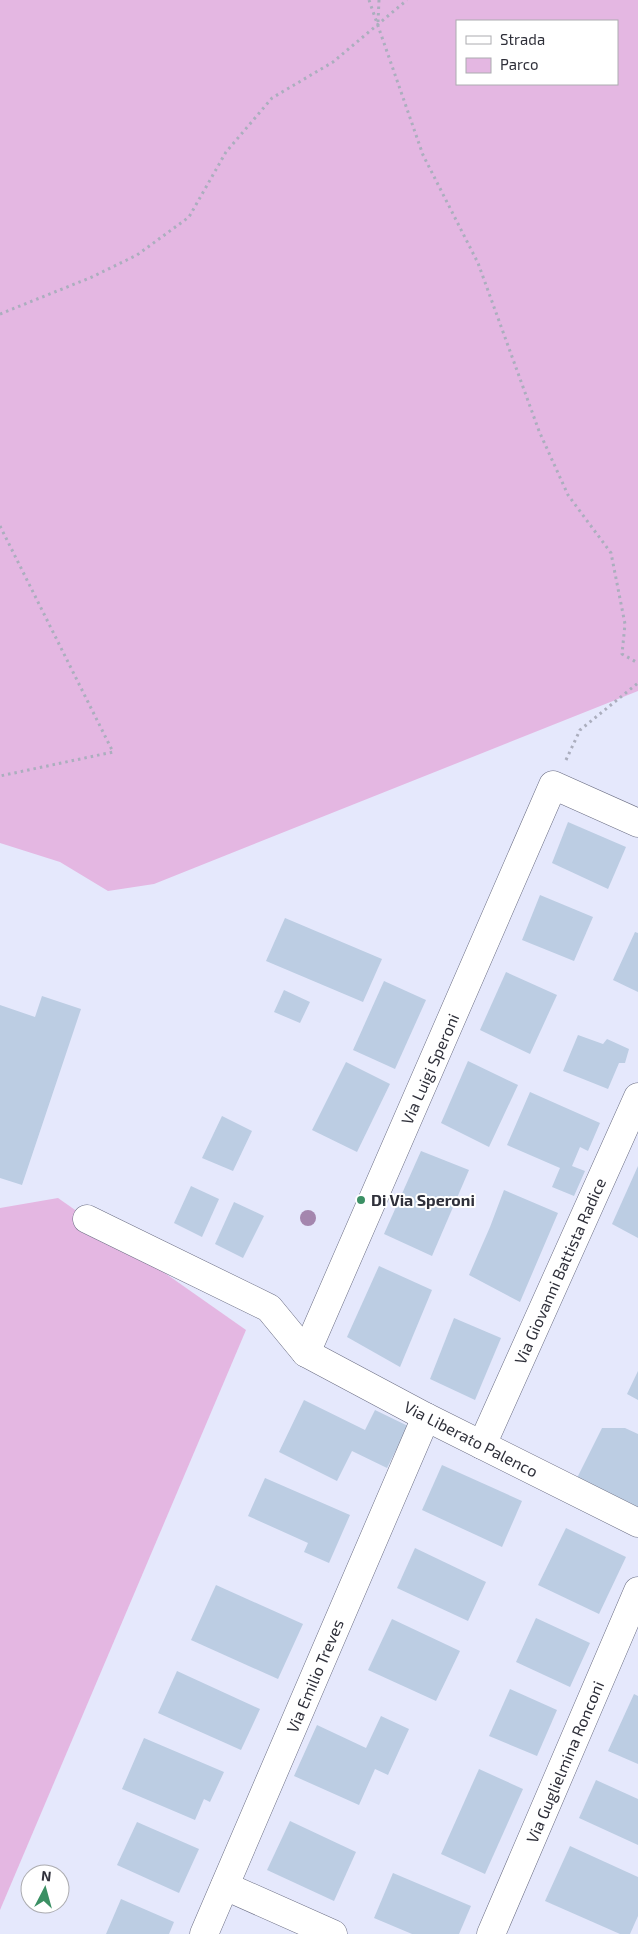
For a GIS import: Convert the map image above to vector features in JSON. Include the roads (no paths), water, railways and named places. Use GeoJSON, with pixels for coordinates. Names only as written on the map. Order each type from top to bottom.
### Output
{"type":"FeatureCollection","features":[{"type":"Feature","properties":{"kind":"street","name":"Via Luigi Speroni"},"geometry":{"type":"LineString","coordinates":[[306,1353],[553,785],[638,823]]}},
{"type":"Feature","properties":{"kind":"street","name":"Via Giovanni Battista Radice"},"geometry":{"type":"LineString","coordinates":[[482,1445],[638,1097]]}},
{"type":"Feature","properties":{"kind":"street"},"geometry":{"type":"LineString","coordinates":[[87,1219],[269,1308],[306,1353]]}},
{"type":"Feature","properties":{"kind":"street","name":"Via Liberato Palenco"},"geometry":{"type":"LineString","coordinates":[[306,1353],[426,1417],[638,1523]]}},
{"type":"Feature","properties":{"kind":"street","name":"Via Emilio Treves"},"geometry":{"type":"LineString","coordinates":[[204,1934],[426,1417]]}},
{"type":"Feature","properties":{"kind":"street","name":"Via Guglielmina Ronconi"},"geometry":{"type":"LineString","coordinates":[[491,1934],[638,1591]]}},
{"type":"Feature","properties":{"kind":"street"},"geometry":{"type":"LineString","coordinates":[[224,1886],[333,1934]]}},
{"type":"Feature","properties":{"kind":"place","name":"Di Via Speroni"},"geometry":{"type":"Point","coordinates":[361,1200]}}]}
